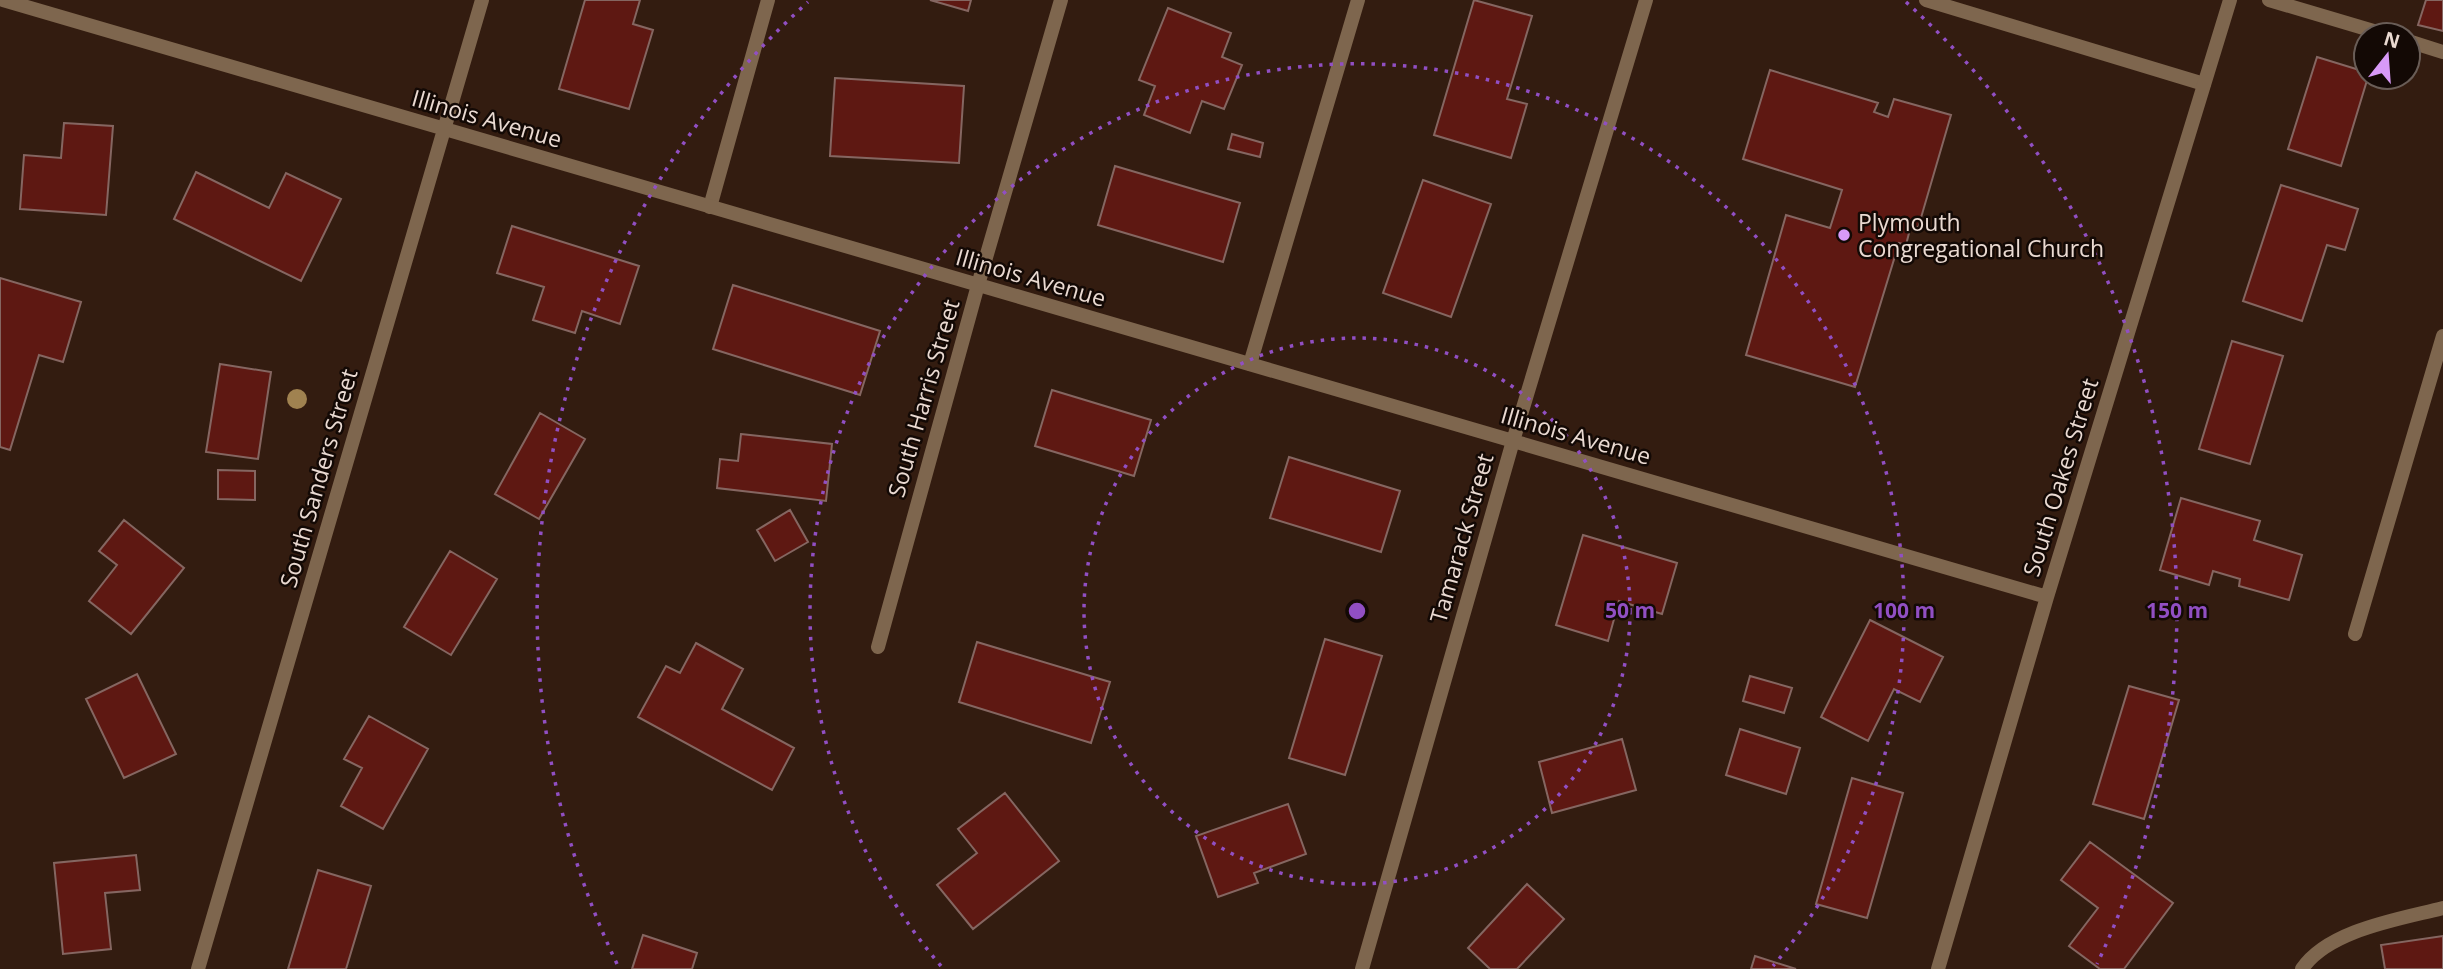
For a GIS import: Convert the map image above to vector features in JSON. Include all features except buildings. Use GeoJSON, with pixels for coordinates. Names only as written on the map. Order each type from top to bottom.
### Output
{"type":"FeatureCollection","features":[{"type":"Feature","properties":{"kind":"street","name":"Illinois Avenue"},"geometry":{"type":"LineString","coordinates":[[3,0],[2047,597]]}},
{"type":"Feature","properties":{"kind":"street","name":"South Sanders Street"},"geometry":{"type":"LineString","coordinates":[[198,969],[482,0]]}},
{"type":"Feature","properties":{"kind":"street"},"geometry":{"type":"LineString","coordinates":[[710,206],[768,0]]}},
{"type":"Feature","properties":{"kind":"street","name":"South Harris Street"},"geometry":{"type":"LineString","coordinates":[[877,647],[1061,0]]}},
{"type":"Feature","properties":{"kind":"street"},"geometry":{"type":"LineString","coordinates":[[1250,364],[1358,0]]}},
{"type":"Feature","properties":{"kind":"street","name":"Tamarack Street"},"geometry":{"type":"LineString","coordinates":[[1362,969],[1513,441],[1646,0]]}},
{"type":"Feature","properties":{"kind":"street"},"geometry":{"type":"LineString","coordinates":[[1927,0],[2204,84]]}},
{"type":"Feature","properties":{"kind":"street","name":"South Oakes Street"},"geometry":{"type":"LineString","coordinates":[[1938,969],[2047,597],[2230,0]]}},
{"type":"Feature","properties":{"kind":"street"},"geometry":{"type":"LineString","coordinates":[[2269,0],[2352,25]]}},
{"type":"Feature","properties":{"kind":"street"},"geometry":{"type":"LineString","coordinates":[[2422,45],[2443,52]]}},
{"type":"Feature","properties":{"kind":"street"},"geometry":{"type":"LineString","coordinates":[[2355,634],[2443,336]]}},
{"type":"Feature","properties":{"kind":"street"},"geometry":{"type":"LineString","coordinates":[[2302,969],[2337,939],[2443,908]]}},
{"type":"Feature","properties":{"kind":"place","name":"Plymouth Congregational Church"},"geometry":{"type":"Point","coordinates":[1844,235]}}]}
